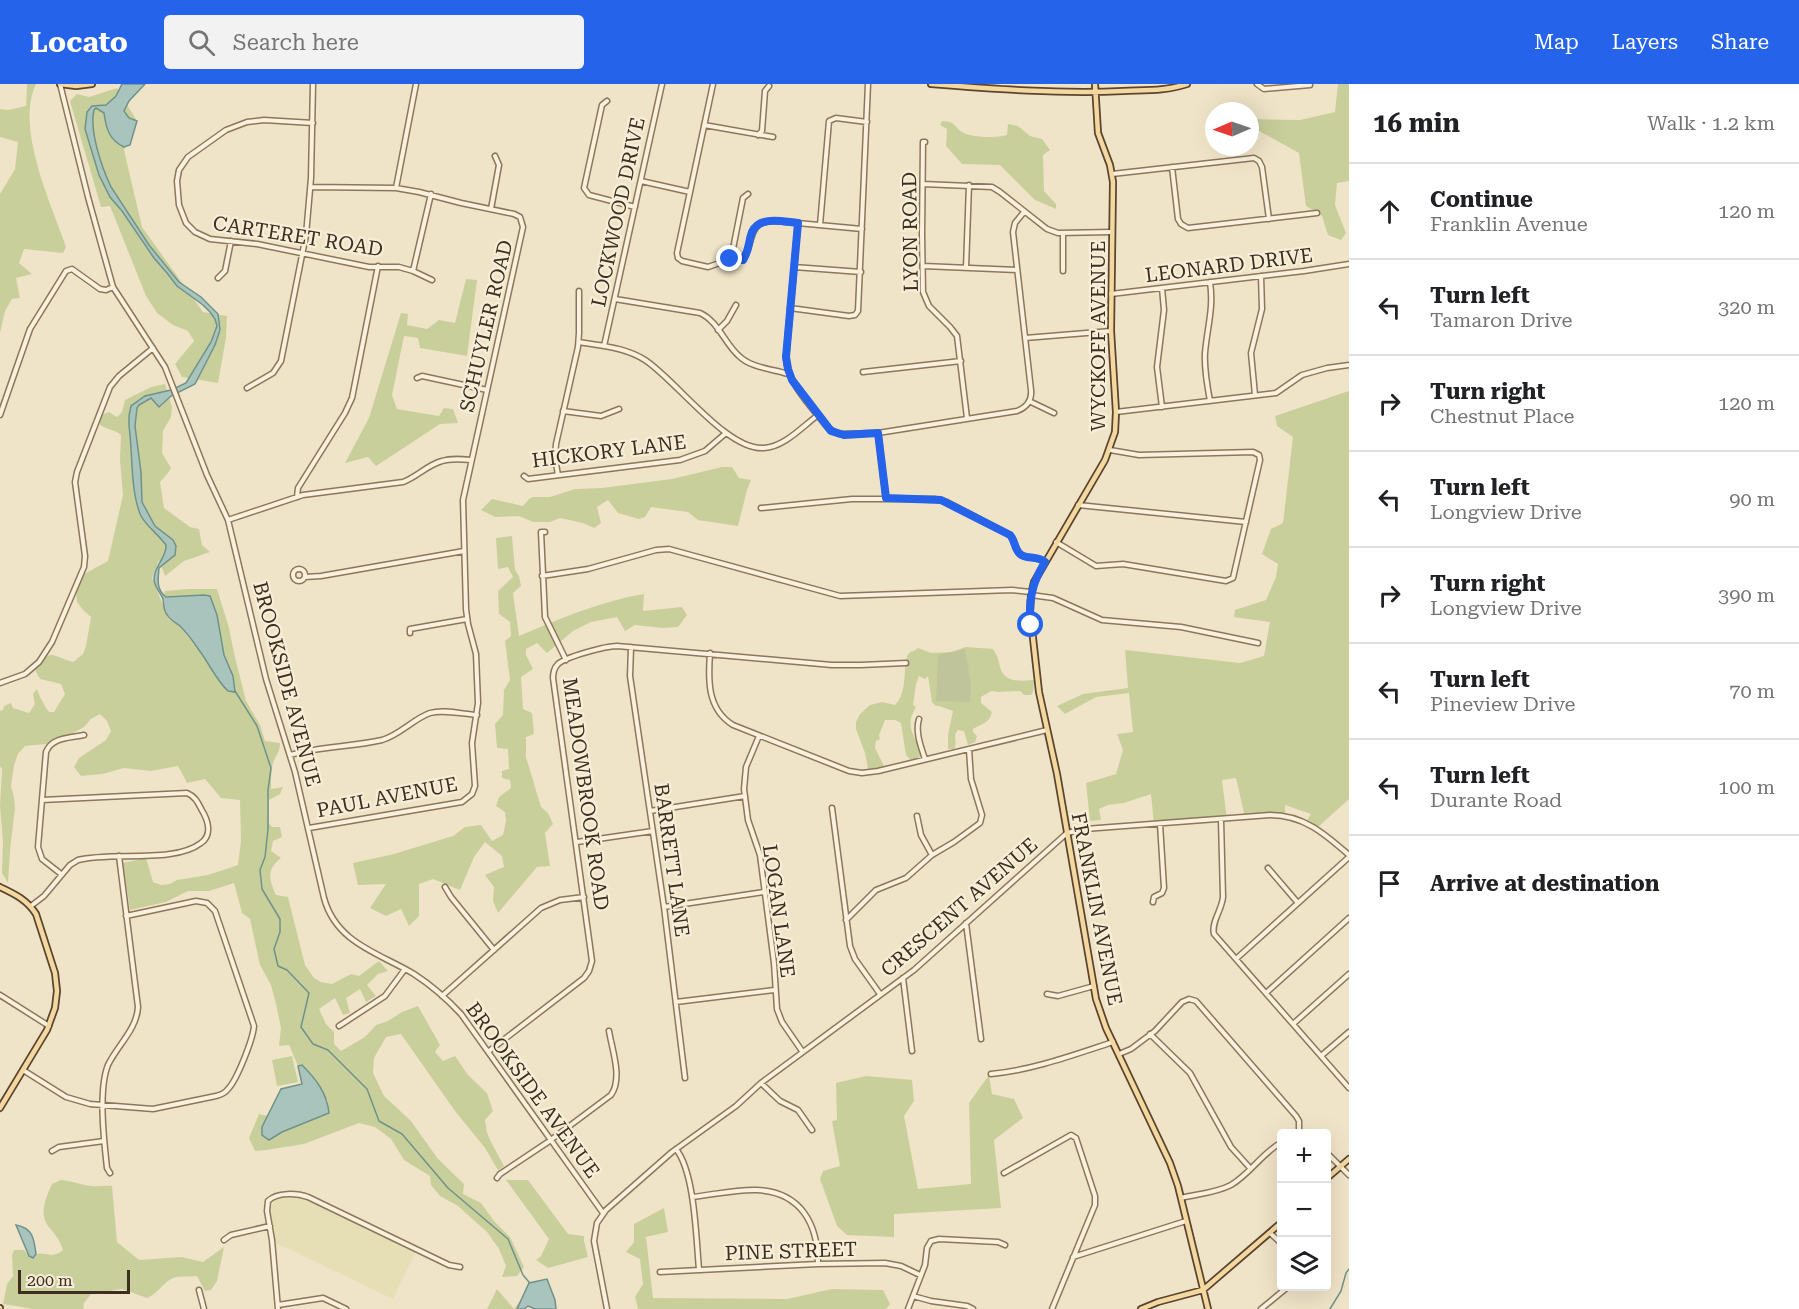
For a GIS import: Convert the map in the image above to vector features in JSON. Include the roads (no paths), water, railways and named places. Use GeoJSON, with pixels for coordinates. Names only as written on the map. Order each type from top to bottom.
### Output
{"type":"FeatureCollection","features":[{"type":"Feature","properties":{"kind":"main road"},"geometry":{"type":"LineString","coordinates":[[60,84],[76,86],[92,84]]}},
{"type":"Feature","properties":{"kind":"main road"},"geometry":{"type":"LineString","coordinates":[[931,84],[1011,91],[1095,92],[1162,90],[1187,84]]}},
{"type":"Feature","properties":{"kind":"main road","name":"WYCKOFF AVENUE"},"geometry":{"type":"LineString","coordinates":[[1040,571],[1110,450],[1115,432],[1111,332],[1112,174],[1098,133],[1095,84]]}},
{"type":"Feature","properties":{"kind":"main road","name":"FRANKLIN AVENUE"},"geometry":{"type":"LineString","coordinates":[[1040,571],[1031,593],[1030,611],[1039,692],[1056,766],[1094,986],[1100,1010],[1113,1042],[1166,1151],[1181,1198],[1208,1309]]}},
{"type":"Feature","properties":{"kind":"main road"},"geometry":{"type":"LineString","coordinates":[[0,888],[14,893],[31,906],[39,921],[56,982],[55,1008],[49,1026],[0,1108]]}},
{"type":"Feature","properties":{"kind":"main road"},"geometry":{"type":"LineString","coordinates":[[1331,1175],[1349,1159]]}},
{"type":"Feature","properties":{"kind":"main road"},"geometry":{"type":"LineString","coordinates":[[1141,1309],[1203,1290],[1277,1226]]}},
{"type":"Feature","properties":{"kind":"street","name":"BROOKSIDE AVENUE"},"geometry":{"type":"LineString","coordinates":[[60,84],[113,287],[165,367],[207,475],[228,520],[266,679],[290,755],[324,898],[334,921],[344,934],[362,948],[416,975],[461,1014],[603,1213]]}},
{"type":"Feature","properties":{"kind":"street"},"geometry":{"type":"LineString","coordinates":[[247,388],[273,373],[279,365],[303,254],[311,187],[314,84]]}},
{"type":"Feature","properties":{"kind":"street"},"geometry":{"type":"LineString","coordinates":[[396,188],[416,84]]}},
{"type":"Feature","properties":{"kind":"street","name":"LOCKWOOD DRIVE"},"geometry":{"type":"LineString","coordinates":[[604,346],[662,84]]}},
{"type":"Feature","properties":{"kind":"street"},"geometry":{"type":"LineString","coordinates":[[713,84],[677,253],[678,258],[708,267],[730,259],[743,260],[748,252],[752,232],[765,222],[862,229]]}},
{"type":"Feature","properties":{"kind":"street"},"geometry":{"type":"LineString","coordinates":[[790,308],[849,316],[855,315],[859,308],[868,84]]}},
{"type":"Feature","properties":{"kind":"street"},"geometry":{"type":"LineString","coordinates":[[1257,84],[1264,88],[1310,84]]}},
{"type":"Feature","properties":{"kind":"street"},"geometry":{"type":"LineString","coordinates":[[758,135],[762,131],[765,91],[769,86]]}},
{"type":"Feature","properties":{"kind":"street"},"geometry":{"type":"LineString","coordinates":[[607,101],[602,105],[584,186],[585,191],[589,195],[635,207]]}},
{"type":"Feature","properties":{"kind":"street"},"geometry":{"type":"LineString","coordinates":[[819,225],[829,121],[836,118],[867,122]]}},
{"type":"Feature","properties":{"kind":"street","name":"CARTERET ROAD"},"geometry":{"type":"LineString","coordinates":[[313,123],[264,120],[240,124],[226,130],[195,153],[181,165],[177,181],[179,205],[186,223],[195,232],[207,238],[369,267],[390,266],[413,270],[432,280]]}},
{"type":"Feature","properties":{"kind":"street"},"geometry":{"type":"LineString","coordinates":[[704,125],[773,137]]}},
{"type":"Feature","properties":{"kind":"street","name":"LYON ROAD"},"geometry":{"type":"LineString","coordinates":[[925,142],[923,142],[923,292],[926,302],[954,331],[959,342],[967,418]]}},
{"type":"Feature","properties":{"kind":"street"},"geometry":{"type":"LineString","coordinates":[[491,209],[500,165],[495,156]]}},
{"type":"Feature","properties":{"kind":"street"},"geometry":{"type":"LineString","coordinates":[[1112,174],[1251,158],[1259,161],[1262,167],[1269,219]]}},
{"type":"Feature","properties":{"kind":"street"},"geometry":{"type":"LineString","coordinates":[[1172,167],[1178,219],[1188,228],[1317,213]]}},
{"type":"Feature","properties":{"kind":"street"},"geometry":{"type":"LineString","coordinates":[[640,181],[690,192]]}},
{"type":"Feature","properties":{"kind":"street"},"geometry":{"type":"LineString","coordinates":[[923,184],[992,187],[1023,212],[1056,233],[1112,232]]}},
{"type":"Feature","properties":{"kind":"street"},"geometry":{"type":"LineString","coordinates":[[966,268],[969,185]]}},
{"type":"Feature","properties":{"kind":"street","name":"SCHUYLER ROAD"},"geometry":{"type":"LineString","coordinates":[[311,187],[396,188],[518,215],[522,220],[523,227],[463,500],[467,619]]}},
{"type":"Feature","properties":{"kind":"street"},"geometry":{"type":"LineString","coordinates":[[413,270],[431,194]]}},
{"type":"Feature","properties":{"kind":"street"},"geometry":{"type":"LineString","coordinates":[[730,259],[743,198],[748,194]]}},
{"type":"Feature","properties":{"kind":"street"},"geometry":{"type":"LineString","coordinates":[[798,223],[786,357],[789,374],[828,428],[839,434],[878,433],[1017,411],[1025,407],[1029,401],[1031,390],[1013,228],[1023,212]]}},
{"type":"Feature","properties":{"kind":"street"},"geometry":{"type":"LineString","coordinates":[[1063,233],[1063,271]]}},
{"type":"Feature","properties":{"kind":"street"},"geometry":{"type":"LineString","coordinates":[[218,278],[225,271],[231,241]]}},
{"type":"Feature","properties":{"kind":"street","name":"LEONARD DRIVE"},"geometry":{"type":"LineString","coordinates":[[1112,294],[1304,272],[1349,264]]}},
{"type":"Feature","properties":{"kind":"street"},"geometry":{"type":"LineString","coordinates":[[297,497],[298,488],[352,398],[378,266]]}},
{"type":"Feature","properties":{"kind":"street"},"geometry":{"type":"LineString","coordinates":[[923,266],[1017,270]]}},
{"type":"Feature","properties":{"kind":"street"},"geometry":{"type":"LineString","coordinates":[[794,267],[861,272]]}},
{"type":"Feature","properties":{"kind":"street"},"geometry":{"type":"LineString","coordinates":[[0,415],[30,329],[66,272],[72,269],[100,289],[106,290],[113,287]]}},
{"type":"Feature","properties":{"kind":"street"},"geometry":{"type":"LineString","coordinates":[[1255,395],[1251,353],[1262,309],[1261,276]]}},
{"type":"Feature","properties":{"kind":"street"},"geometry":{"type":"LineString","coordinates":[[1210,282],[1212,309],[1205,357],[1210,401]]}},
{"type":"Feature","properties":{"kind":"street"},"geometry":{"type":"LineString","coordinates":[[1162,288],[1164,310],[1157,367],[1162,407]]}},
{"type":"Feature","properties":{"kind":"street"},"geometry":{"type":"LineString","coordinates":[[558,475],[555,450],[579,342],[579,291]]}},
{"type":"Feature","properties":{"kind":"street"},"geometry":{"type":"LineString","coordinates":[[615,299],[700,313],[708,318],[736,354],[746,362],[789,374]]}},
{"type":"Feature","properties":{"kind":"street"},"geometry":{"type":"LineString","coordinates":[[718,330],[727,321],[736,305]]}},
{"type":"Feature","properties":{"kind":"street"},"geometry":{"type":"LineString","coordinates":[[1025,338],[1111,332]]}},
{"type":"Feature","properties":{"kind":"street"},"geometry":{"type":"LineString","coordinates":[[579,342],[631,353],[644,360],[670,381],[726,434],[748,446],[766,448],[783,441],[818,415]]}},
{"type":"Feature","properties":{"kind":"street"},"geometry":{"type":"LineString","coordinates":[[0,683],[17,678],[31,670],[52,642],[84,567],[85,556],[75,489],[77,472],[110,387],[119,376],[153,348]]}},
{"type":"Feature","properties":{"kind":"street"},"geometry":{"type":"LineString","coordinates":[[863,372],[961,361]]}},
{"type":"Feature","properties":{"kind":"street"},"geometry":{"type":"LineString","coordinates":[[1116,412],[1276,393],[1304,374],[1349,365]]}},
{"type":"Feature","properties":{"kind":"street"},"geometry":{"type":"LineString","coordinates":[[417,378],[422,376],[486,390]]}},
{"type":"Feature","properties":{"kind":"street"},"geometry":{"type":"LineString","coordinates":[[1029,401],[1054,413]]}},
{"type":"Feature","properties":{"kind":"street"},"geometry":{"type":"LineString","coordinates":[[563,411],[601,416],[619,409]]}},
{"type":"Feature","properties":{"kind":"street"},"geometry":{"type":"LineString","coordinates":[[878,433],[886,498]]}},
{"type":"Feature","properties":{"kind":"street","name":"HICKORY LANE"},"geometry":{"type":"LineString","coordinates":[[524,476],[528,479],[680,460],[705,451],[726,434]]}},
{"type":"Feature","properties":{"kind":"street"},"geometry":{"type":"LineString","coordinates":[[1056,542],[1096,566],[1123,564],[1226,581],[1231,580],[1234,576],[1260,460],[1259,455],[1253,452],[1139,455],[1110,450]]}},
{"type":"Feature","properties":{"kind":"street"},"geometry":{"type":"LineString","coordinates":[[228,520],[297,497],[403,482],[442,461],[471,460]]}},
{"type":"Feature","properties":{"kind":"street"},"geometry":{"type":"LineString","coordinates":[[761,508],[852,499],[941,500],[1010,535],[1021,555],[1039,558],[1045,562]]}},
{"type":"Feature","properties":{"kind":"street"},"geometry":{"type":"LineString","coordinates":[[1078,505],[1246,522]]}},
{"type":"Feature","properties":{"kind":"street"},"geometry":{"type":"LineString","coordinates":[[545,532],[541,532],[545,618],[566,660]]}},
{"type":"Feature","properties":{"kind":"street"},"geometry":{"type":"LineString","coordinates":[[542,576],[588,569],[656,550],[669,549],[840,596],[1012,590],[1053,598],[1102,620],[1181,627],[1258,644]]}},
{"type":"Feature","properties":{"kind":"street"},"geometry":{"type":"LineString","coordinates":[[305,577],[464,551]]}},
{"type":"Feature","properties":{"kind":"street"},"geometry":{"type":"LineString","coordinates":[[410,633],[410,629],[467,619]]}},
{"type":"Feature","properties":{"kind":"street","name":"PAUL AVENUE"},"geometry":{"type":"LineString","coordinates":[[309,828],[466,800],[472,794],[475,786],[472,743],[477,715],[477,661],[467,619]]}},
{"type":"Feature","properties":{"kind":"street","name":"MEADOWBROOK ROAD"},"geometry":{"type":"LineString","coordinates":[[489,1051],[587,975],[593,956],[553,678],[556,667],[566,660],[617,646],[832,665],[906,663]]}},
{"type":"Feature","properties":{"kind":"street","name":"BARRETT LANE"},"geometry":{"type":"LineString","coordinates":[[631,647],[630,676],[664,907],[685,1078]]}},
{"type":"Feature","properties":{"kind":"street"},"geometry":{"type":"LineString","coordinates":[[710,653],[710,686],[715,707],[728,722],[843,769],[856,772],[869,772],[1047,730]]}},
{"type":"Feature","properties":{"kind":"street"},"geometry":{"type":"LineString","coordinates":[[290,755],[309,750],[382,740],[432,713],[477,715]]}},
{"type":"Feature","properties":{"kind":"street"},"geometry":{"type":"LineString","coordinates":[[919,719],[917,723],[919,737],[925,759]]}},
{"type":"Feature","properties":{"kind":"street"},"geometry":{"type":"LineString","coordinates":[[62,874],[45,862],[39,851],[47,748],[56,741],[84,735]]}},
{"type":"Feature","properties":{"kind":"street","name":"LOGAN LANE"},"geometry":{"type":"LineString","coordinates":[[759,735],[744,775],[748,820],[760,855],[774,963],[774,990],[779,1016],[802,1051]]}},
{"type":"Feature","properties":{"kind":"street"},"geometry":{"type":"LineString","coordinates":[[846,920],[876,890],[906,878],[932,855],[954,842],[981,820],[982,815],[971,779],[969,749]]}},
{"type":"Feature","properties":{"kind":"street"},"geometry":{"type":"LineString","coordinates":[[31,906],[44,896],[70,865],[78,860],[175,852],[201,844],[208,833],[208,825],[196,799],[191,794],[42,800]]}},
{"type":"Feature","properties":{"kind":"street"},"geometry":{"type":"LineString","coordinates":[[650,811],[745,796]]}},
{"type":"Feature","properties":{"kind":"street"},"geometry":{"type":"LineString","coordinates":[[832,808],[852,954],[880,994]]}},
{"type":"Feature","properties":{"kind":"street"},"geometry":{"type":"LineString","coordinates":[[1067,833],[1085,829],[1270,815],[1292,817],[1316,827],[1349,856],[1236,959]]}},
{"type":"Feature","properties":{"kind":"street"},"geometry":{"type":"LineString","coordinates":[[917,816],[921,836],[932,855]]}},
{"type":"Feature","properties":{"kind":"street"},"geometry":{"type":"LineString","coordinates":[[1221,820],[1223,897],[1221,909],[1214,924],[1215,935],[1349,1088]]}},
{"type":"Feature","properties":{"kind":"street"},"geometry":{"type":"LineString","coordinates":[[1153,902],[1154,897],[1162,893],[1164,888],[1160,824]]}},
{"type":"Feature","properties":{"kind":"street"},"geometry":{"type":"LineString","coordinates":[[576,842],[653,831]]}},
{"type":"Feature","properties":{"kind":"street","name":"CRESCENT AVENUE"},"geometry":{"type":"LineString","coordinates":[[603,1213],[676,1149],[736,1106],[760,1083],[926,960],[1067,833]]}},
{"type":"Feature","properties":{"kind":"street"},"geometry":{"type":"LineString","coordinates":[[110,1173],[107,1168],[104,1141],[103,1106],[107,1068],[135,1021],[137,1012],[119,856]]}},
{"type":"Feature","properties":{"kind":"street"},"geometry":{"type":"LineString","coordinates":[[1268,868],[1298,903]]}},
{"type":"Feature","properties":{"kind":"street"},"geometry":{"type":"LineString","coordinates":[[445,887],[494,950]]}},
{"type":"Feature","properties":{"kind":"street"},"geometry":{"type":"LineString","coordinates":[[664,907],[764,892]]}},
{"type":"Feature","properties":{"kind":"street"},"geometry":{"type":"LineString","coordinates":[[442,996],[547,904],[584,897]]}},
{"type":"Feature","properties":{"kind":"street"},"geometry":{"type":"LineString","coordinates":[[23,1070],[74,1100],[103,1106],[153,1109],[220,1095],[231,1085],[254,1032],[253,1020],[217,915],[212,907],[204,902],[196,901],[126,916]]}},
{"type":"Feature","properties":{"kind":"street"},"geometry":{"type":"LineString","coordinates":[[1266,993],[1349,918]]}},
{"type":"Feature","properties":{"kind":"street"},"geometry":{"type":"LineString","coordinates":[[966,923],[981,1039]]}},
{"type":"Feature","properties":{"kind":"street"},"geometry":{"type":"LineString","coordinates":[[339,1026],[380,1001],[405,969]]}},
{"type":"Feature","properties":{"kind":"street"},"geometry":{"type":"LineString","coordinates":[[1293,1024],[1349,974]]}},
{"type":"Feature","properties":{"kind":"street"},"geometry":{"type":"LineString","coordinates":[[903,978],[912,1051]]}},
{"type":"Feature","properties":{"kind":"street"},"geometry":{"type":"LineString","coordinates":[[1047,994],[1058,996],[1094,986]]}},
{"type":"Feature","properties":{"kind":"street"},"geometry":{"type":"LineString","coordinates":[[676,1002],[774,990]]}},
{"type":"Feature","properties":{"kind":"street"},"geometry":{"type":"LineString","coordinates":[[0,995],[49,1026]]}},
{"type":"Feature","properties":{"kind":"street"},"geometry":{"type":"LineString","coordinates":[[1119,1054],[1131,1049],[1150,1035],[1182,1002],[1189,999],[1199,1003],[1296,1116],[1299,1129]]}},
{"type":"Feature","properties":{"kind":"street"},"geometry":{"type":"LineString","coordinates":[[497,1178],[614,1091],[616,1078],[609,1031]]}},
{"type":"Feature","properties":{"kind":"street"},"geometry":{"type":"LineString","coordinates":[[1321,1056],[1349,1032]]}},
{"type":"Feature","properties":{"kind":"street"},"geometry":{"type":"LineString","coordinates":[[1150,1035],[1190,1073],[1232,1147],[1250,1168]]}},
{"type":"Feature","properties":{"kind":"street"},"geometry":{"type":"LineString","coordinates":[[991,1074],[1029,1068],[1113,1042]]}},
{"type":"Feature","properties":{"kind":"street"},"geometry":{"type":"LineString","coordinates":[[760,1083],[780,1101],[798,1110],[812,1130]]}},
{"type":"Feature","properties":{"kind":"street"},"geometry":{"type":"LineString","coordinates":[[1004,1173],[1071,1135],[1075,1136],[1095,1200],[1094,1210],[1052,1309]]}},
{"type":"Feature","properties":{"kind":"street"},"geometry":{"type":"LineString","coordinates":[[52,1151],[59,1147],[104,1141]]}},
{"type":"Feature","properties":{"kind":"street"},"geometry":{"type":"LineString","coordinates":[[1181,1198],[1217,1191],[1229,1186],[1277,1145]]}},
{"type":"Feature","properties":{"kind":"street"},"geometry":{"type":"LineString","coordinates":[[676,1149],[686,1164],[692,1197],[699,1269]]}},
{"type":"Feature","properties":{"kind":"street"},"geometry":{"type":"LineString","coordinates":[[1331,1157],[1349,1175]]}},
{"type":"Feature","properties":{"kind":"street"},"geometry":{"type":"LineString","coordinates":[[692,1197],[756,1190],[773,1192],[787,1198],[805,1213],[813,1226],[817,1241],[818,1264]]}},
{"type":"Feature","properties":{"kind":"street"},"geometry":{"type":"LineString","coordinates":[[346,1309],[323,1298],[278,1307],[267,1205],[270,1198],[288,1194],[303,1195],[449,1265],[460,1267]]}},
{"type":"Feature","properties":{"kind":"street"},"geometry":{"type":"LineString","coordinates":[[603,1213],[595,1229],[594,1241],[607,1309]]}},
{"type":"Feature","properties":{"kind":"street"},"geometry":{"type":"LineString","coordinates":[[1073,1257],[1186,1221]]}},
{"type":"Feature","properties":{"kind":"street"},"geometry":{"type":"LineString","coordinates":[[224,1240],[231,1235],[270,1226]]}},
{"type":"Feature","properties":{"kind":"street"},"geometry":{"type":"LineString","coordinates":[[1270,1233],[1277,1240]]}},
{"type":"Feature","properties":{"kind":"street"},"geometry":{"type":"LineString","coordinates":[[908,1309],[925,1265],[928,1244],[934,1240],[1005,1245]]}},
{"type":"Feature","properties":{"kind":"street","name":"PINE STREET"},"geometry":{"type":"LineString","coordinates":[[660,1272],[818,1264],[892,1264],[908,1268],[920,1275]]}},
{"type":"Feature","properties":{"kind":"street"},"geometry":{"type":"LineString","coordinates":[[199,1290],[204,1309]]}},
{"type":"Feature","properties":{"kind":"street"},"geometry":{"type":"LineString","coordinates":[[1261,1309],[1284,1291]]}},
{"type":"Feature","properties":{"kind":"street"},"geometry":{"type":"LineString","coordinates":[[913,1296],[931,1301],[967,1305],[973,1309]]}},
{"type":"Feature","properties":{"kind":"water"},"geometry":{"type":"Polygon","coordinates":[[[122,84],[145,84],[129,101],[124,111],[129,118],[137,121],[130,145],[124,147],[115,141],[107,129],[104,113],[96,108],[94,110],[95,139],[107,179],[149,245],[179,282],[201,297],[218,314],[220,330],[195,384],[171,396],[159,407],[151,398],[137,408],[135,426],[142,502],[155,526],[173,540],[176,546],[175,555],[159,568],[158,584],[161,591],[166,597],[210,596],[217,615],[224,655],[233,676],[235,692],[228,691],[224,687],[189,637],[165,612],[163,599],[154,579],[165,554],[166,545],[146,524],[137,506],[129,426],[131,406],[145,396],[171,390],[186,383],[211,342],[217,326],[210,312],[177,286],[154,258],[110,197],[99,175],[85,129],[87,112],[92,106],[106,105],[116,96],[122,84]]]}},
{"type":"Feature","properties":{"kind":"water"},"geometry":{"type":"Polygon","coordinates":[[[302,1065],[320,1087],[329,1113],[282,1132],[269,1140],[262,1135],[262,1127],[281,1089],[302,1084],[298,1066],[302,1065]]]}},
{"type":"Feature","properties":{"kind":"water"},"geometry":{"type":"Polygon","coordinates":[[[16,1225],[22,1226],[32,1235],[36,1254],[33,1258],[29,1256],[16,1225]]]}},
{"type":"Feature","properties":{"kind":"water"},"geometry":{"type":"Polygon","coordinates":[[[547,1279],[556,1309],[535,1309],[528,1306],[524,1309],[517,1309],[529,1283],[547,1279]]]}},
{"type":"Feature","properties":{"kind":"waterway"},"geometry":{"type":"LineString","coordinates":[[235,691],[257,726],[271,768],[265,857],[260,870],[262,889],[280,919],[280,932],[274,949],[278,966],[287,970],[309,993],[301,1027],[313,1044],[328,1050],[367,1089],[379,1121],[402,1134],[448,1188],[508,1239],[523,1275],[529,1282]]}},
{"type":"Feature","properties":{"kind":"waterway"},"geometry":{"type":"LineString","coordinates":[[1330,1309],[1341,1291],[1349,1269]]}}]}
